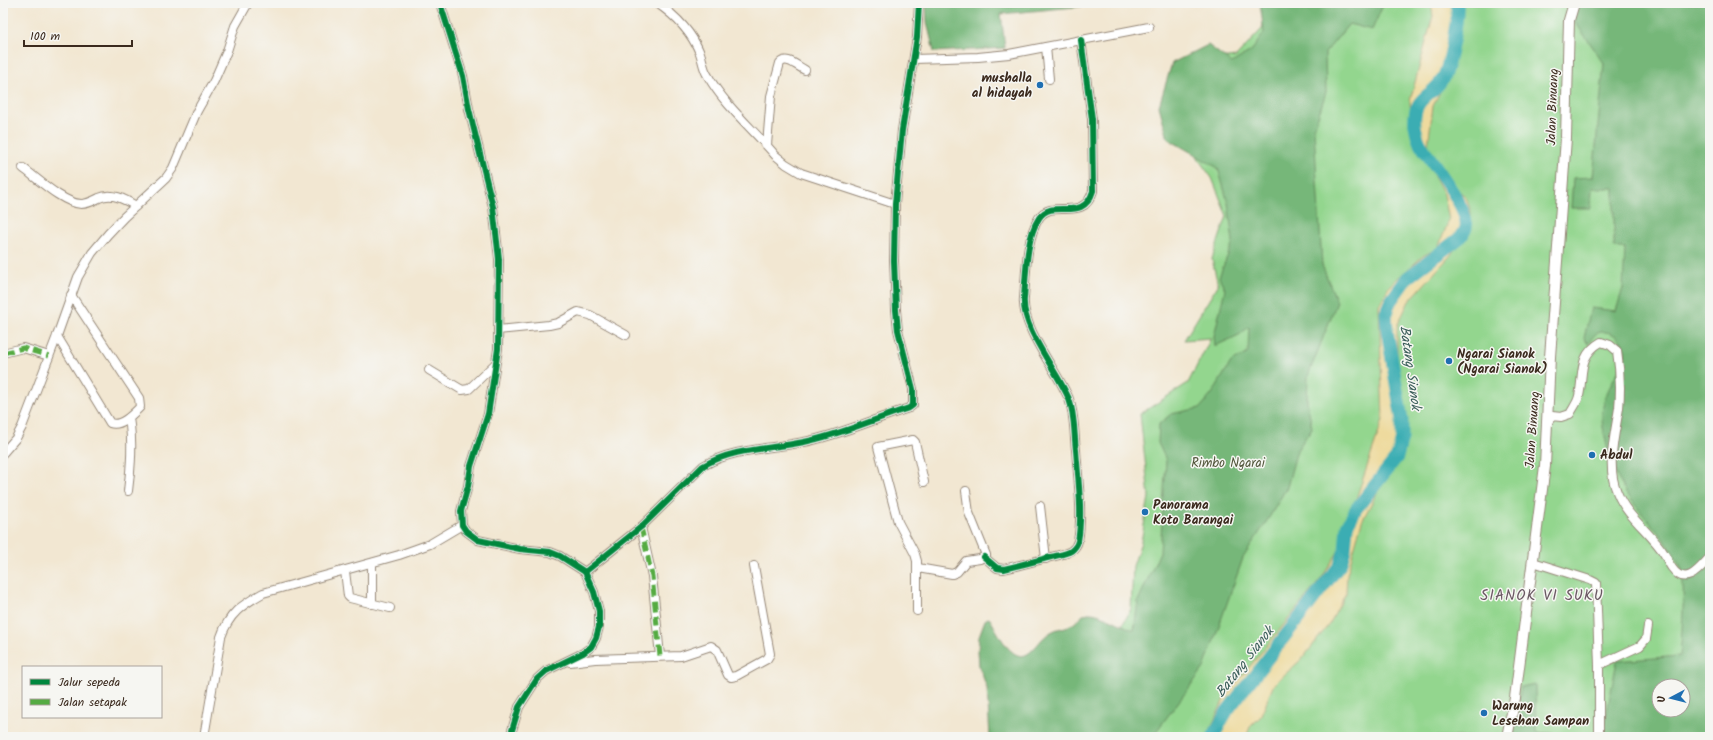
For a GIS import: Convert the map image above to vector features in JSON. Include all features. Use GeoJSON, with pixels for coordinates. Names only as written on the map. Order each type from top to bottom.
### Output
{"type":"FeatureCollection","features":[{"type":"Feature","properties":{"kind":"main road","name":"Jalan Binuang"},"geometry":{"type":"LineString","coordinates":[[1507,737],[1515,698],[1545,466],[1550,357],[1566,138],[1569,20],[1574,3]]}},
{"type":"Feature","properties":{"kind":"street"},"geometry":{"type":"LineString","coordinates":[[3,453],[12,443],[22,427],[78,277],[92,253],[108,234],[166,178],[173,168],[197,111],[227,51],[235,26],[248,3]]}},
{"type":"Feature","properties":{"kind":"street"},"geometry":{"type":"LineString","coordinates":[[440,3],[463,76],[476,140],[493,207],[499,259],[498,349],[488,414],[472,466],[461,511],[462,525],[466,531],[478,540],[520,549],[550,552],[560,556],[585,572],[594,592],[599,611],[599,627],[596,638],[591,647],[583,653],[561,662],[546,671],[537,679],[519,706],[510,737]]}},
{"type":"Feature","properties":{"kind":"street"},"geometry":{"type":"LineString","coordinates":[[657,3],[680,21],[688,32],[696,45],[707,76],[731,107],[786,164],[801,173],[895,204]]}},
{"type":"Feature","properties":{"kind":"street"},"geometry":{"type":"LineString","coordinates":[[585,572],[641,527],[703,466],[712,461],[728,455],[822,438],[909,408],[913,405],[913,389],[898,330],[896,310],[895,204],[902,130],[917,37],[919,3]]}},
{"type":"Feature","properties":{"kind":"street"},"geometry":{"type":"LineString","coordinates":[[914,59],[978,57],[1046,48],[1149,27]]}},
{"type":"Feature","properties":{"kind":"street"},"geometry":{"type":"LineString","coordinates":[[984,557],[997,568],[1004,569],[1072,550],[1076,546],[1078,540],[1080,505],[1073,419],[1069,401],[1063,386],[1031,330],[1026,316],[1024,300],[1031,235],[1040,217],[1046,211],[1053,209],[1079,208],[1086,205],[1091,199],[1093,191],[1092,119],[1081,40]]}},
{"type":"Feature","properties":{"kind":"street"},"geometry":{"type":"LineString","coordinates":[[1046,48],[1049,79]]}},
{"type":"Feature","properties":{"kind":"street"},"geometry":{"type":"LineString","coordinates":[[767,145],[771,96],[780,64],[782,61],[787,60],[805,70]]}},
{"type":"Feature","properties":{"kind":"street"},"geometry":{"type":"LineString","coordinates":[[24,168],[68,200],[82,204],[106,195],[123,199],[136,206]]}},
{"type":"Feature","properties":{"kind":"street"},"geometry":{"type":"LineString","coordinates":[[57,336],[107,421],[112,424],[116,424],[129,418],[140,407],[140,401],[71,295]]}},
{"type":"Feature","properties":{"kind":"street"},"geometry":{"type":"LineString","coordinates":[[498,330],[558,323],[578,312],[590,315],[626,335]]}},
{"type":"Feature","properties":{"kind":"street"},"geometry":{"type":"LineString","coordinates":[[1548,422],[1552,416],[1561,417],[1570,414],[1579,397],[1581,370],[1593,347],[1601,342],[1610,345],[1616,351],[1621,379],[1612,458],[1616,491],[1622,504],[1634,520],[1664,553],[1673,569],[1679,575],[1690,576],[1697,572],[1710,557]]}},
{"type":"Feature","properties":{"kind":"street"},"geometry":{"type":"LineString","coordinates":[[3,353],[23,348],[49,356]]}},
{"type":"Feature","properties":{"kind":"street"},"geometry":{"type":"LineString","coordinates":[[429,370],[462,390],[466,390],[469,389],[495,364]]}},
{"type":"Feature","properties":{"kind":"street"},"geometry":{"type":"LineString","coordinates":[[128,491],[132,461],[132,440],[129,418]]}},
{"type":"Feature","properties":{"kind":"street"},"geometry":{"type":"LineString","coordinates":[[917,611],[918,568],[915,554],[898,522],[878,448],[913,440],[915,442],[924,482]]}},
{"type":"Feature","properties":{"kind":"street"},"geometry":{"type":"LineString","coordinates":[[966,491],[969,513],[986,551],[986,555],[984,557]]}},
{"type":"Feature","properties":{"kind":"street"},"geometry":{"type":"LineString","coordinates":[[1040,506],[1046,558]]}},
{"type":"Feature","properties":{"kind":"street"},"geometry":{"type":"LineString","coordinates":[[204,737],[221,638],[225,624],[234,613],[248,601],[263,593],[372,564],[430,544],[462,525]]}},
{"type":"Feature","properties":{"kind":"street"},"geometry":{"type":"LineString","coordinates":[[641,527],[652,576],[660,656]]}},
{"type":"Feature","properties":{"kind":"street"},"geometry":{"type":"LineString","coordinates":[[918,568],[952,574],[957,572],[966,561],[984,557]]}},
{"type":"Feature","properties":{"kind":"street"},"geometry":{"type":"LineString","coordinates":[[1533,562],[1596,583],[1599,665],[1599,737]]}},
{"type":"Feature","properties":{"kind":"street"},"geometry":{"type":"LineString","coordinates":[[372,564],[372,604]]}},
{"type":"Feature","properties":{"kind":"street"},"geometry":{"type":"LineString","coordinates":[[561,662],[595,659],[681,656],[711,646],[717,650],[728,675],[731,677],[736,676],[767,659],[770,654],[754,566]]}},
{"type":"Feature","properties":{"kind":"street"},"geometry":{"type":"LineString","coordinates":[[345,571],[350,598],[390,608]]}},
{"type":"Feature","properties":{"kind":"street"},"geometry":{"type":"LineString","coordinates":[[1599,665],[1640,646],[1646,639],[1648,626]]}},
{"type":"Feature","properties":{"kind":"green space"},"geometry":{"type":"Polygon","coordinates":[[[926,3],[1117,3],[1001,14],[1005,48],[934,52],[927,22],[926,3]]]}},
{"type":"Feature","properties":{"kind":"green space","name":"Rimbo Ngarai"},"geometry":{"type":"Polygon","coordinates":[[[1260,3],[1384,3],[1372,30],[1349,24],[1325,53],[1326,92],[1314,129],[1322,265],[1337,302],[1308,376],[1307,401],[1312,428],[1297,450],[1287,487],[1243,558],[1204,668],[1152,737],[990,737],[987,688],[979,666],[978,650],[979,636],[985,620],[988,618],[990,619],[1001,638],[1011,651],[1017,655],[1023,656],[1029,653],[1044,637],[1051,632],[1071,625],[1083,615],[1088,613],[1105,617],[1134,630],[1138,601],[1160,552],[1166,460],[1158,443],[1159,424],[1171,414],[1200,408],[1212,394],[1231,362],[1248,353],[1249,327],[1239,335],[1215,346],[1214,336],[1225,289],[1219,277],[1233,242],[1228,203],[1218,168],[1168,139],[1159,106],[1172,63],[1208,45],[1232,63],[1252,50],[1264,33],[1260,3]]]}},
{"type":"Feature","properties":{"kind":"green space","name":"Ngarai Sianok (Ngarai Sianok)"},"geometry":{"type":"Polygon","coordinates":[[[1274,3],[1710,3],[1683,678],[1651,678],[1651,718],[1663,718],[1672,737],[1083,737],[1117,635],[1131,609],[1133,566],[1141,542],[1149,497],[1140,414],[1188,383],[1211,338],[1184,340],[1218,285],[1212,259],[1227,216],[1212,178],[1196,156],[1190,63],[1236,57],[1262,29],[1266,13],[1274,3]]]}},
{"type":"Feature","properties":{"kind":"green space"},"geometry":{"type":"Polygon","coordinates":[[[1576,3],[1710,3],[1710,737],[1602,737],[1617,661],[1680,656],[1683,610],[1682,570],[1669,546],[1636,506],[1621,484],[1612,464],[1608,450],[1602,420],[1603,407],[1610,387],[1624,359],[1624,347],[1616,336],[1607,332],[1600,332],[1596,334],[1588,344],[1584,338],[1591,308],[1616,311],[1623,288],[1625,248],[1614,248],[1614,188],[1592,188],[1591,208],[1571,208],[1573,178],[1593,177],[1604,63],[1573,19],[1576,3]]]}},
{"type":"Feature","properties":{"kind":"green space"},"geometry":{"type":"Polygon","coordinates":[[[1535,684],[1536,732],[1573,735],[1573,737],[1512,737],[1521,687],[1535,684]]]}},
{"type":"Feature","properties":{"kind":"sand"},"geometry":{"type":"Polygon","coordinates":[[[1431,3],[1459,3],[1458,33],[1450,71],[1433,106],[1428,145],[1448,182],[1466,197],[1471,213],[1470,226],[1450,256],[1409,301],[1397,326],[1397,360],[1403,416],[1403,440],[1397,465],[1378,491],[1362,521],[1347,574],[1346,593],[1330,623],[1303,658],[1274,684],[1260,717],[1250,727],[1246,737],[1207,737],[1225,697],[1321,579],[1338,552],[1383,420],[1379,305],[1390,285],[1423,256],[1438,248],[1449,220],[1444,194],[1412,134],[1410,101],[1433,16],[1431,3]]]}},
{"type":"Feature","properties":{"kind":"waterway","name":"Batang Sianok"},"geometry":{"type":"LineString","coordinates":[[1213,737],[1227,711],[1340,565],[1345,550],[1347,526],[1356,509],[1397,457],[1402,438],[1402,420],[1387,330],[1386,313],[1390,302],[1407,278],[1462,236],[1466,228],[1466,219],[1462,209],[1456,197],[1420,143],[1415,125],[1415,115],[1420,102],[1439,84],[1443,78],[1451,52],[1457,3]]}},
{"type":"Feature","properties":{"kind":"marked path"},"geometry":{"type":"LineString","coordinates":[[3,353],[23,348],[49,356]]}},
{"type":"Feature","properties":{"kind":"marked path"},"geometry":{"type":"LineString","coordinates":[[641,527],[652,576],[660,656]]}},
{"type":"Feature","properties":{"kind":"cycle path"},"geometry":{"type":"LineString","coordinates":[[440,3],[463,76],[469,109],[493,207],[499,259],[498,349],[488,414],[471,466],[468,486],[461,511],[462,525],[466,531],[478,540],[520,549],[550,552],[560,556],[585,572],[594,592],[599,611],[599,627],[596,638],[591,647],[583,653],[546,671],[537,679],[519,707],[510,737]]}},
{"type":"Feature","properties":{"kind":"cycle path"},"geometry":{"type":"LineString","coordinates":[[585,572],[641,527],[703,466],[715,460],[739,452],[817,439],[909,408],[913,405],[913,389],[898,330],[894,261],[895,204],[902,130],[917,37],[919,3]]}},
{"type":"Feature","properties":{"kind":"cycle path"},"geometry":{"type":"LineString","coordinates":[[984,557],[997,568],[1004,569],[1067,553],[1074,549],[1078,541],[1080,496],[1071,405],[1028,322],[1024,298],[1029,246],[1031,236],[1039,218],[1045,212],[1052,210],[1075,209],[1082,206],[1088,201],[1093,191],[1092,119],[1081,40]]}},
{"type":"Feature","properties":{"kind":"place","name":"mushalla al hidayah"},"geometry":{"type":"Point","coordinates":[1040,85]}},
{"type":"Feature","properties":{"kind":"place","name":"Ngarai Sianok (Ngarai Sianok)"},"geometry":{"type":"Point","coordinates":[1449,361]}},
{"type":"Feature","properties":{"kind":"place","name":"Abdul"},"geometry":{"type":"Point","coordinates":[1592,455]}},
{"type":"Feature","properties":{"kind":"place","name":"Panorama Koto Barangai"},"geometry":{"type":"Point","coordinates":[1145,512]}},
{"type":"Feature","properties":{"kind":"place","name":"Warung Lesehan Sampan"},"geometry":{"type":"Point","coordinates":[1484,713]}},
{"type":"Feature","properties":{"kind":"district","name":"SIANOK VI SUKU"},"geometry":{"type":"Point","coordinates":[1542,596]}}]}
